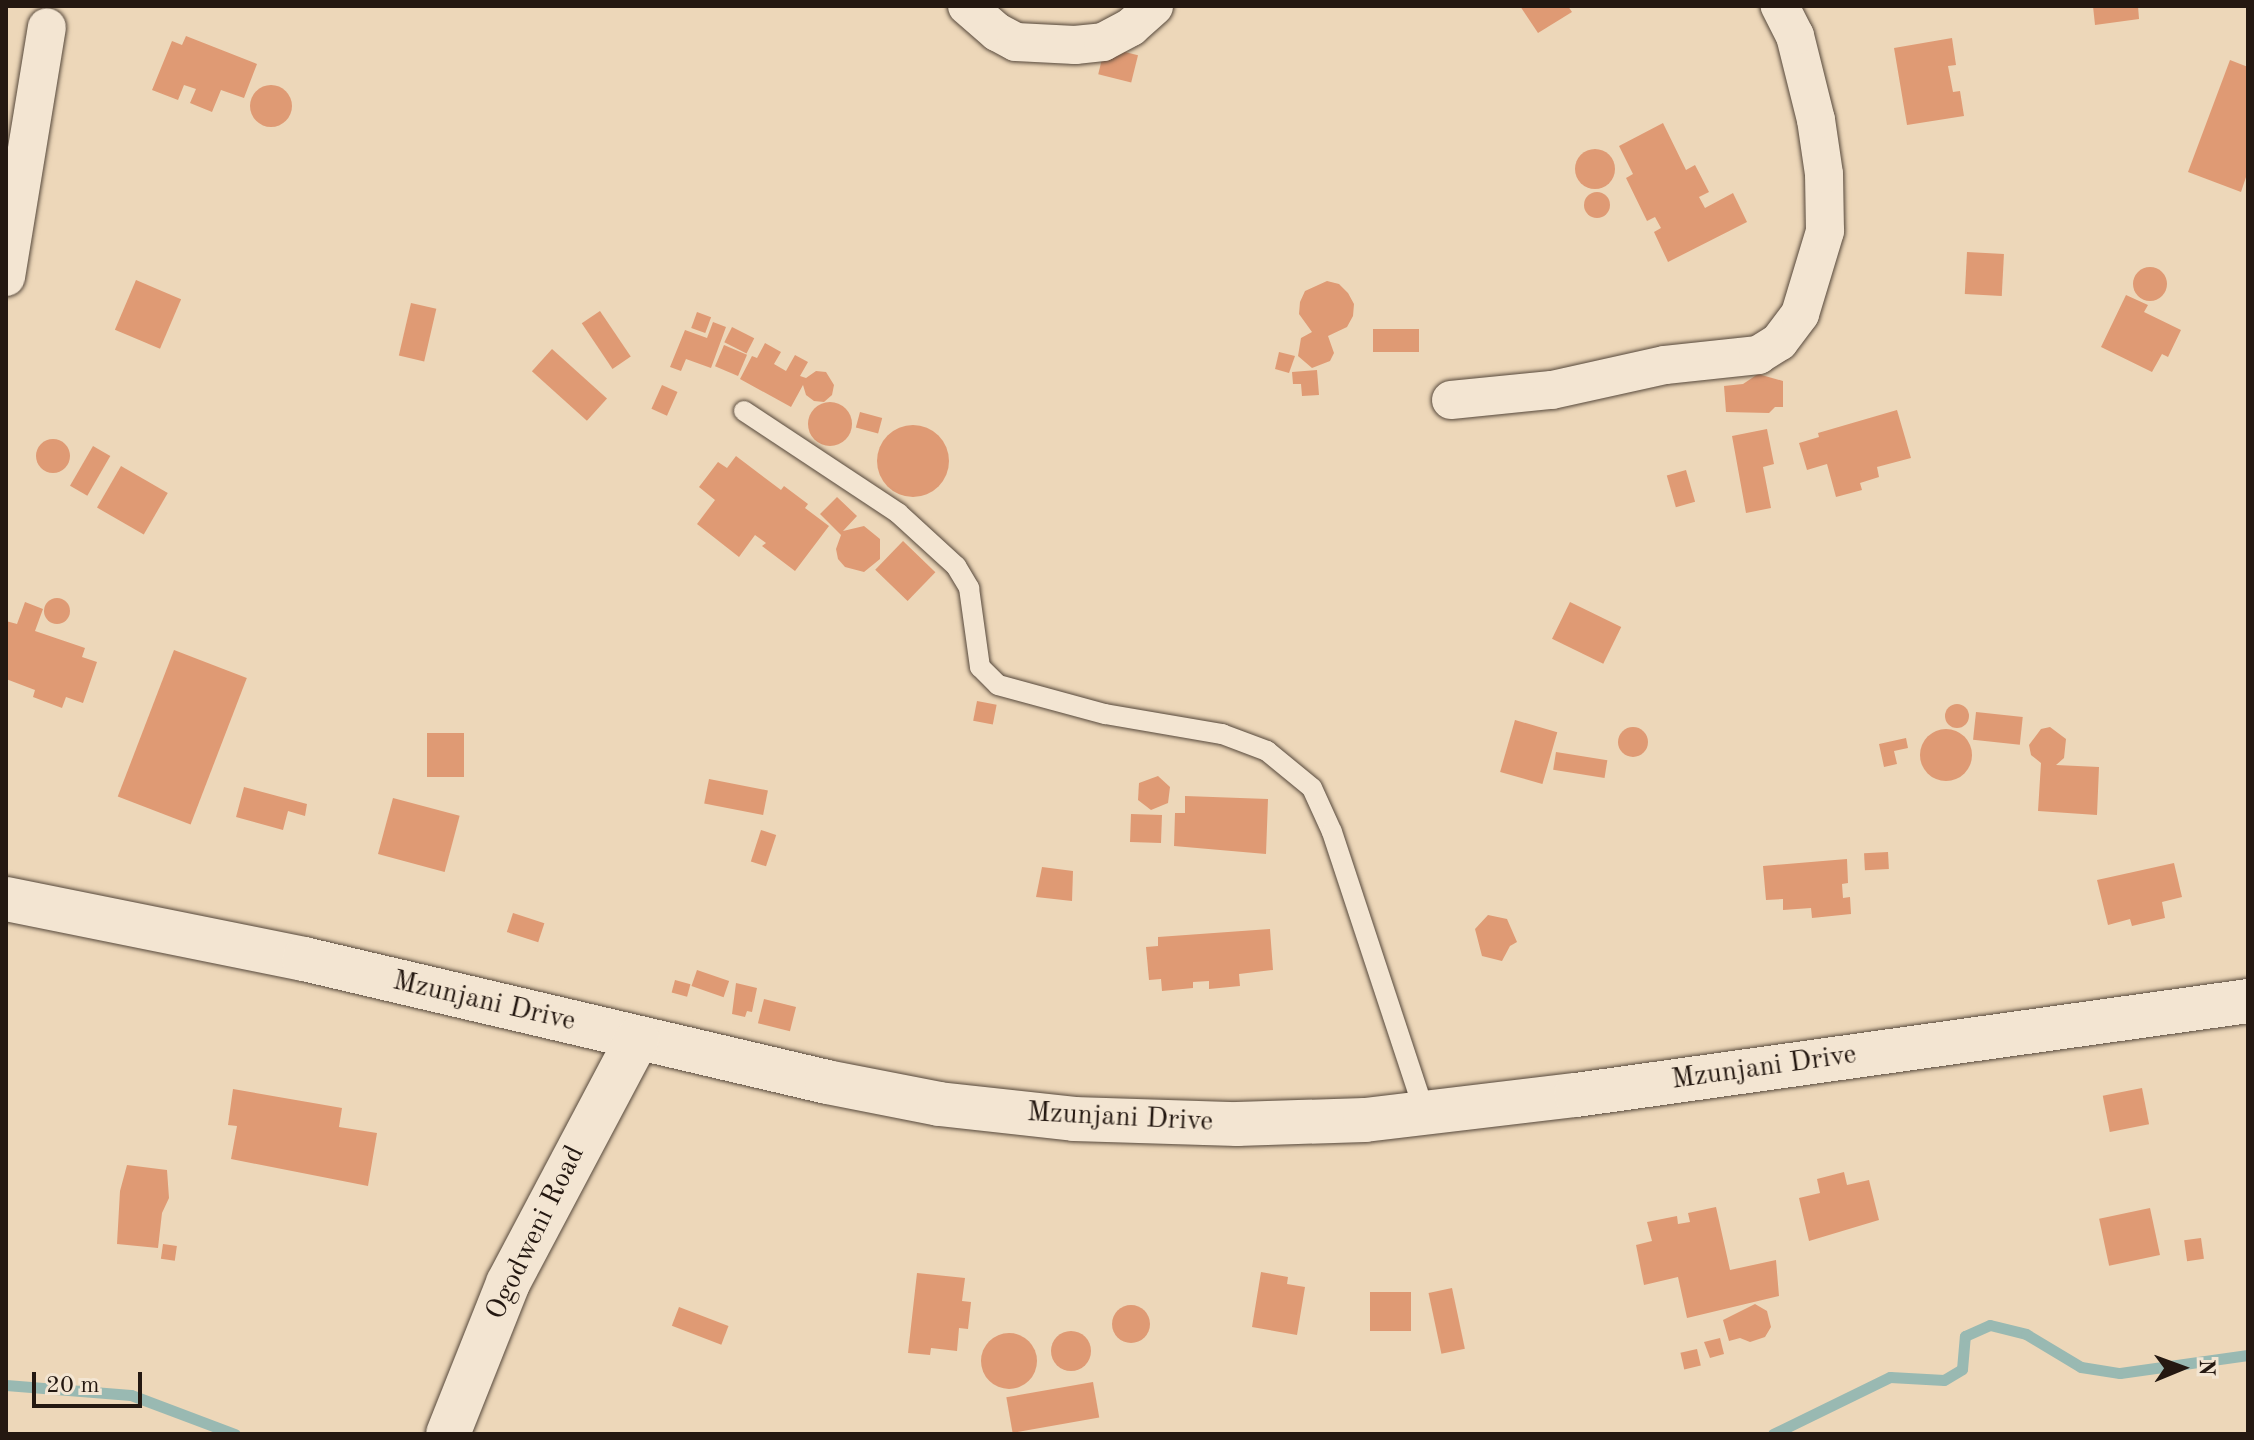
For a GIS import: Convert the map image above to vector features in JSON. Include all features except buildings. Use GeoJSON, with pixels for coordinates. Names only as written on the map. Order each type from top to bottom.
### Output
{"type":"FeatureCollection","features":[{"type":"Feature","properties":{"kind":"main road","name":"Mzunjani Drive"},"geometry":{"type":"LineString","coordinates":[[6,899],[304,959],[637,1039],[939,1104],[1074,1119],[1237,1124],[1365,1120],[2248,1001]]}},
{"type":"Feature","properties":{"kind":"main road","name":"Ogodweni Road"},"geometry":{"type":"LineString","coordinates":[[452,1424],[508,1283],[637,1039]]}},
{"type":"Feature","properties":{"kind":"street"},"geometry":{"type":"LineString","coordinates":[[967,6],[997,32],[1016,42],[1075,45],[1103,42],[1131,27],[1154,6]]}},
{"type":"Feature","properties":{"kind":"street"},"geometry":{"type":"LineString","coordinates":[[1451,400],[1488,399],[1552,390],[1665,365],[1758,355],[1779,342],[1800,314],[1825,231],[1824,174],[1816,120],[1795,36],[1780,6]]}},
{"type":"Feature","properties":{"kind":"street"},"geometry":{"type":"LineString","coordinates":[[6,277],[47,27]]}},
{"type":"Feature","properties":{"kind":"lane"},"geometry":{"type":"LineString","coordinates":[[744,411],[898,513],[956,566],[969,588],[980,667],[998,685],[1105,714],[1222,734],[1267,751],[1312,788],[1332,832],[1425,1113]]}},
{"type":"Feature","properties":{"kind":"waterway"},"geometry":{"type":"LineString","coordinates":[[1773,1434],[1890,1377],[1944,1380],[1962,1369],[1965,1336],[1990,1325],[2026,1334],[2081,1367],[2120,1373],[2248,1355]]}},
{"type":"Feature","properties":{"kind":"waterway"},"geometry":{"type":"LineString","coordinates":[[6,1385],[131,1395],[235,1434]]}}]}
